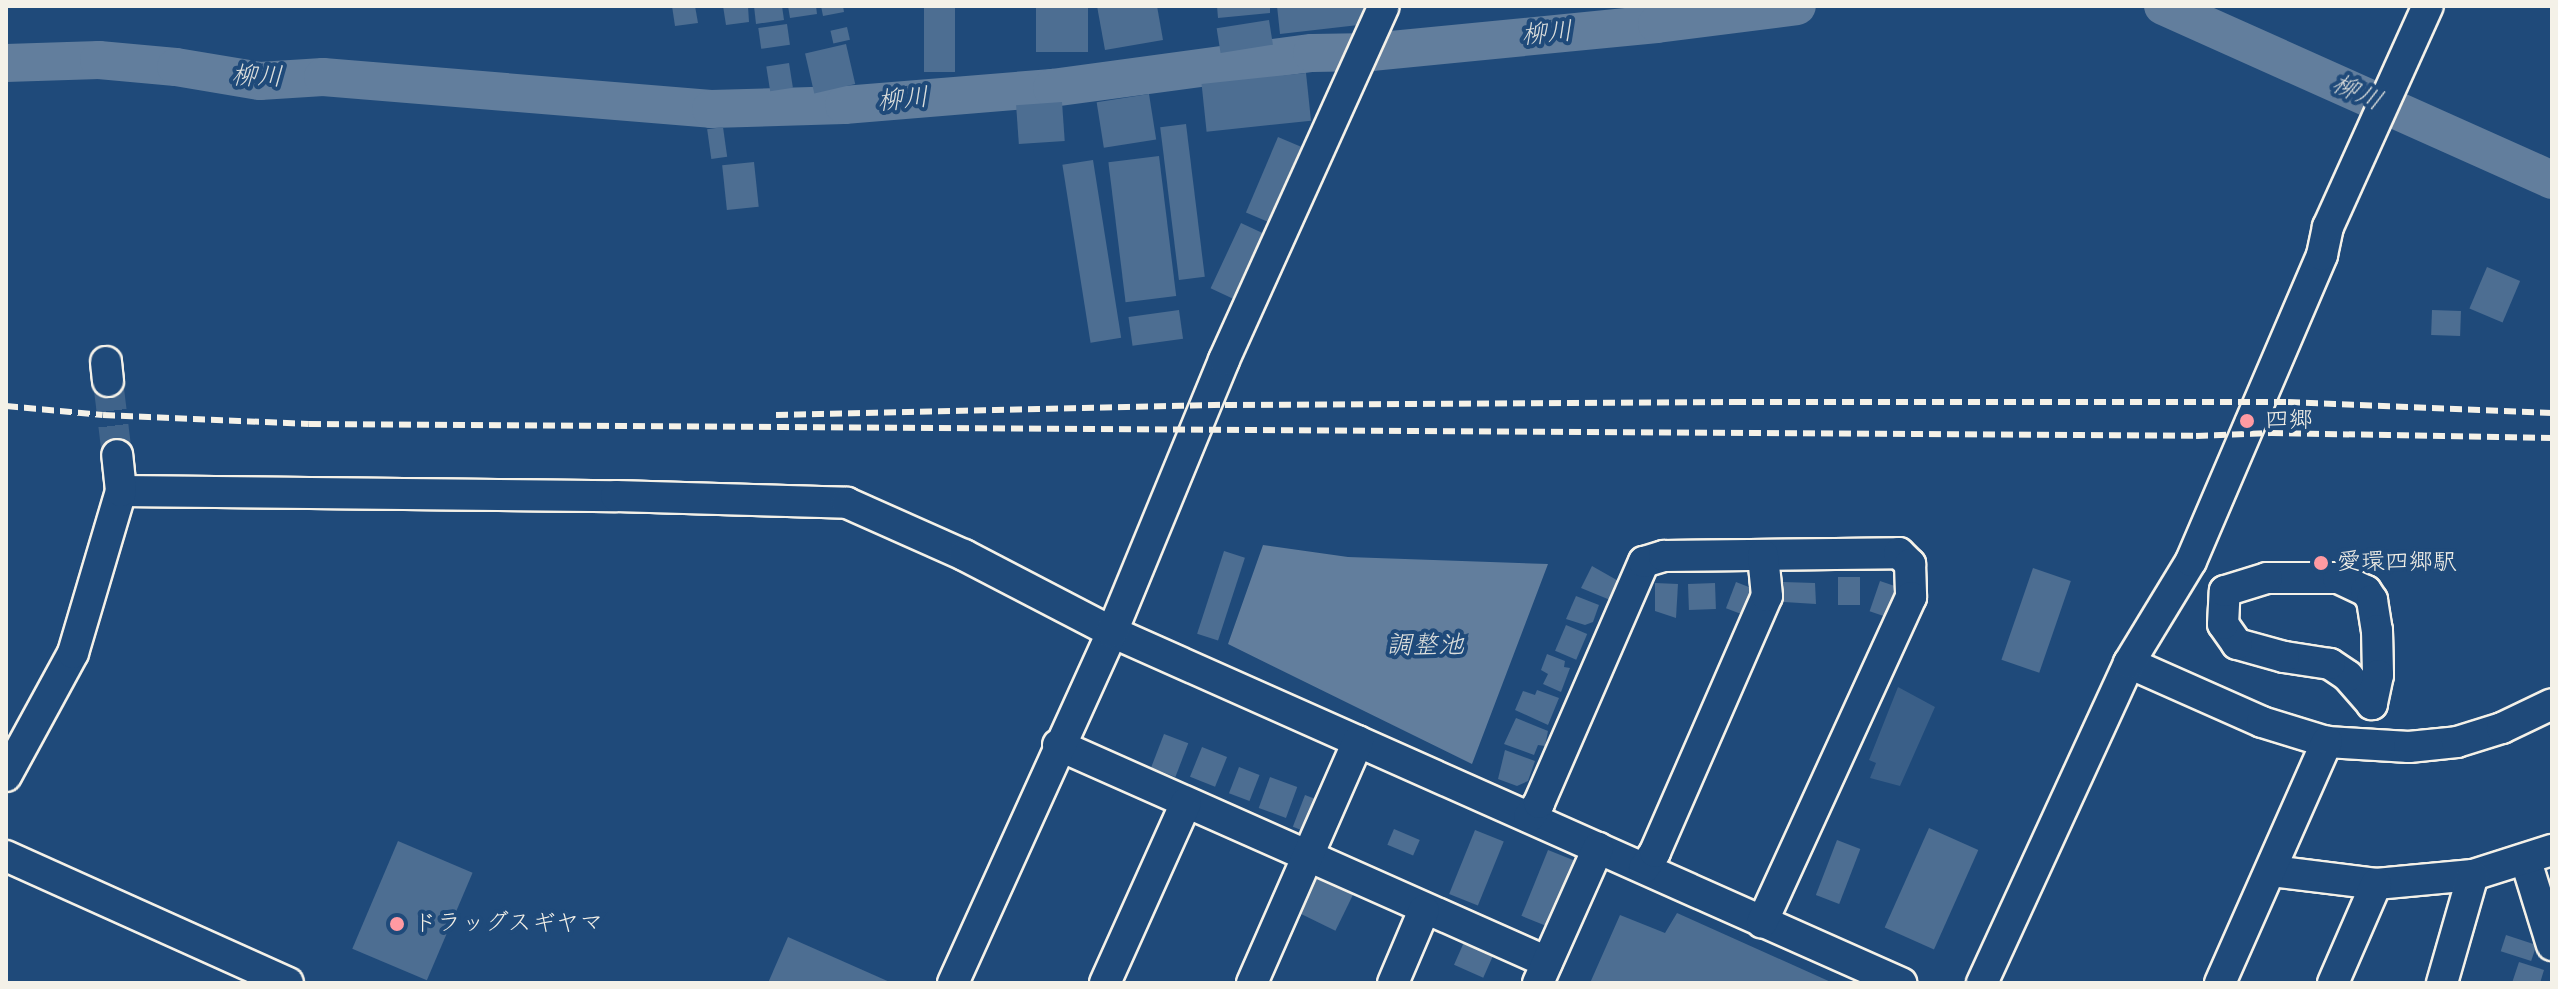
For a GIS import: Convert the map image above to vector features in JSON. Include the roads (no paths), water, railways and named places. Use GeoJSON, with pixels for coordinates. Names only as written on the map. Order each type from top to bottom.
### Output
{"type":"FeatureCollection","features":[{"type":"Feature","properties":{"kind":"street"},"geometry":{"type":"LineString","coordinates":[[1982,983],[2129,663],[2154,617],[2191,561],[2322,255],[2328,227],[2428,6]]}},
{"type":"Feature","properties":{"kind":"street"},"geometry":{"type":"LineString","coordinates":[[953,983],[1058,745],[1112,632],[1183,456],[1380,18]]}},
{"type":"Feature","properties":{"kind":"street"},"geometry":{"type":"LineString","coordinates":[[6,776],[73,653],[121,491],[117,455]]}},
{"type":"Feature","properties":{"kind":"street"},"geometry":{"type":"LineString","coordinates":[[121,491],[569,495],[847,503],[964,555],[1112,632],[1901,983]]}},
{"type":"Feature","properties":{"kind":"street"},"geometry":{"type":"LineString","coordinates":[[1529,817],[1539,803],[1644,562],[1664,556],[1899,553],[1910,564],[1911,597],[1762,922]]}},
{"type":"Feature","properties":{"kind":"street"},"geometry":{"type":"LineString","coordinates":[[1644,868],[1655,852],[1767,596],[1763,555]]}},
{"type":"Feature","properties":{"kind":"street"},"geometry":{"type":"LineString","coordinates":[[2372,704],[2348,676],[2330,664],[2284,657],[2237,644],[2223,624],[2225,591],[2267,578],[2338,578],[2366,591],[2372,600],[2377,630],[2378,675],[2372,704],[2374,746]]}},
{"type":"Feature","properties":{"kind":"street"},"geometry":{"type":"LineString","coordinates":[[2129,663],[2262,722],[2327,742],[2409,747],[2457,742],[2502,728],[2552,704]]}},
{"type":"Feature","properties":{"kind":"street"},"geometry":{"type":"LineString","coordinates":[[1252,983],[1358,741]]}},
{"type":"Feature","properties":{"kind":"street"},"geometry":{"type":"LineString","coordinates":[[2220,983],[2327,742]]}},
{"type":"Feature","properties":{"kind":"street"},"geometry":{"type":"LineString","coordinates":[[1058,745],[1424,910],[1542,972],[1598,848]]}},
{"type":"Feature","properties":{"kind":"street"},"geometry":{"type":"LineString","coordinates":[[1105,983],[1186,803]]}},
{"type":"Feature","properties":{"kind":"street"},"geometry":{"type":"LineString","coordinates":[[6,856],[288,983]]}},
{"type":"Feature","properties":{"kind":"street"},"geometry":{"type":"LineString","coordinates":[[2272,871],[2376,884],[2473,875],[2539,856],[2552,945]]}},
{"type":"Feature","properties":{"kind":"street"},"geometry":{"type":"LineString","coordinates":[[2442,983],[2473,875]]}},
{"type":"Feature","properties":{"kind":"street"},"geometry":{"type":"LineString","coordinates":[[2333,983],[2376,884]]}},
{"type":"Feature","properties":{"kind":"street"},"geometry":{"type":"LineString","coordinates":[[1393,983],[1424,910]]}},
{"type":"Feature","properties":{"kind":"water","name":"調整池"},"geometry":{"type":"Polygon","coordinates":[[[1263,545],[1348,557],[1548,564],[1472,764],[1228,644],[1263,545]]]}},
{"type":"Feature","properties":{"kind":"waterway","name":"柳川"},"geometry":{"type":"LineString","coordinates":[[6,63],[99,60],[176,67],[260,81],[323,77],[711,109],[844,105],[1052,88],[1312,53],[1371,52],[1657,24],[1797,6]]}},
{"type":"Feature","properties":{"kind":"waterway","name":"柳川"},"geometry":{"type":"LineString","coordinates":[[2163,6],[2552,180]]}},
{"type":"Feature","properties":{"kind":"tunnel"},"geometry":{"type":"LineString","coordinates":[[108,381],[117,455]]}},
{"type":"Feature","properties":{"kind":"railway"},"geometry":{"type":"LineString","coordinates":[[776,415],[1225,405],[1734,402],[2288,402],[2552,413]]}},
{"type":"Feature","properties":{"kind":"railway"},"geometry":{"type":"LineString","coordinates":[[6,406],[103,415],[309,424],[2196,436],[2271,433],[2552,438]]}},
{"type":"Feature","properties":{"kind":"place","name":"四郷"},"geometry":{"type":"Point","coordinates":[2247,421]}},
{"type":"Feature","properties":{"kind":"place","name":"愛環四郷駅"},"geometry":{"type":"Point","coordinates":[2321,563]}},
{"type":"Feature","properties":{"kind":"place","name":"ドラッグスギヤマ"},"geometry":{"type":"Point","coordinates":[397,924]}}]}
